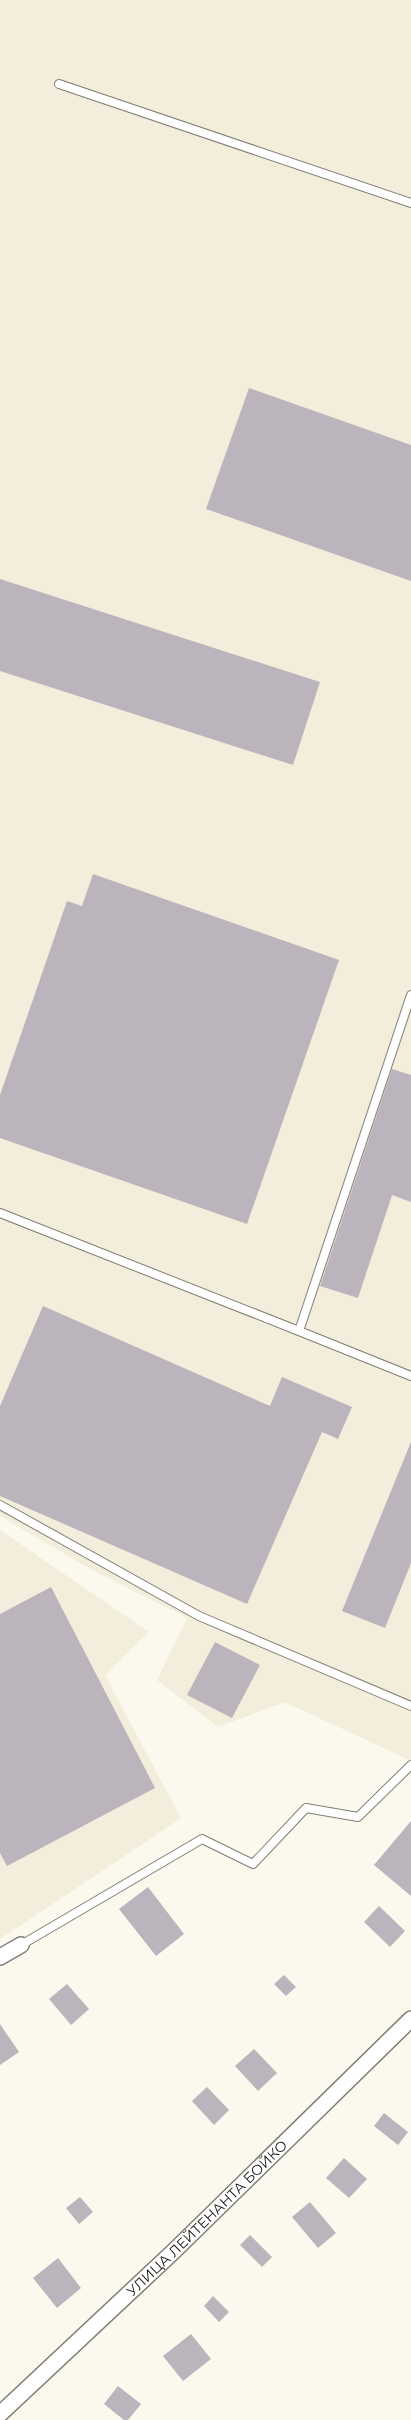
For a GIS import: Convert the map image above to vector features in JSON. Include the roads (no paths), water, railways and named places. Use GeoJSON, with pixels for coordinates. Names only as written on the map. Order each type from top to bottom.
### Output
{"type":"FeatureCollection","features":[{"type":"Feature","properties":{"kind":"street"},"geometry":{"type":"LineString","coordinates":[[0,1957],[21,1944]]}},
{"type":"Feature","properties":{"kind":"street","name":"УЛИЦА ЛЕЙТЕНАНТА БОЙКО"},"geometry":{"type":"LineString","coordinates":[[0,2414],[188,2238],[411,2019]]}},
{"type":"Feature","properties":{"kind":"lane"},"geometry":{"type":"LineString","coordinates":[[59,84],[411,203]]}},
{"type":"Feature","properties":{"kind":"lane"},"geometry":{"type":"LineString","coordinates":[[298,1332],[411,995]]}},
{"type":"Feature","properties":{"kind":"lane"},"geometry":{"type":"LineString","coordinates":[[0,1213],[411,1376]]}},
{"type":"Feature","properties":{"kind":"lane"},"geometry":{"type":"LineString","coordinates":[[0,1505],[199,1616],[411,1706]]}},
{"type":"Feature","properties":{"kind":"lane"},"geometry":{"type":"LineString","coordinates":[[21,1944],[202,1839],[253,1864],[306,1808],[358,1817],[411,1765]]}}]}
